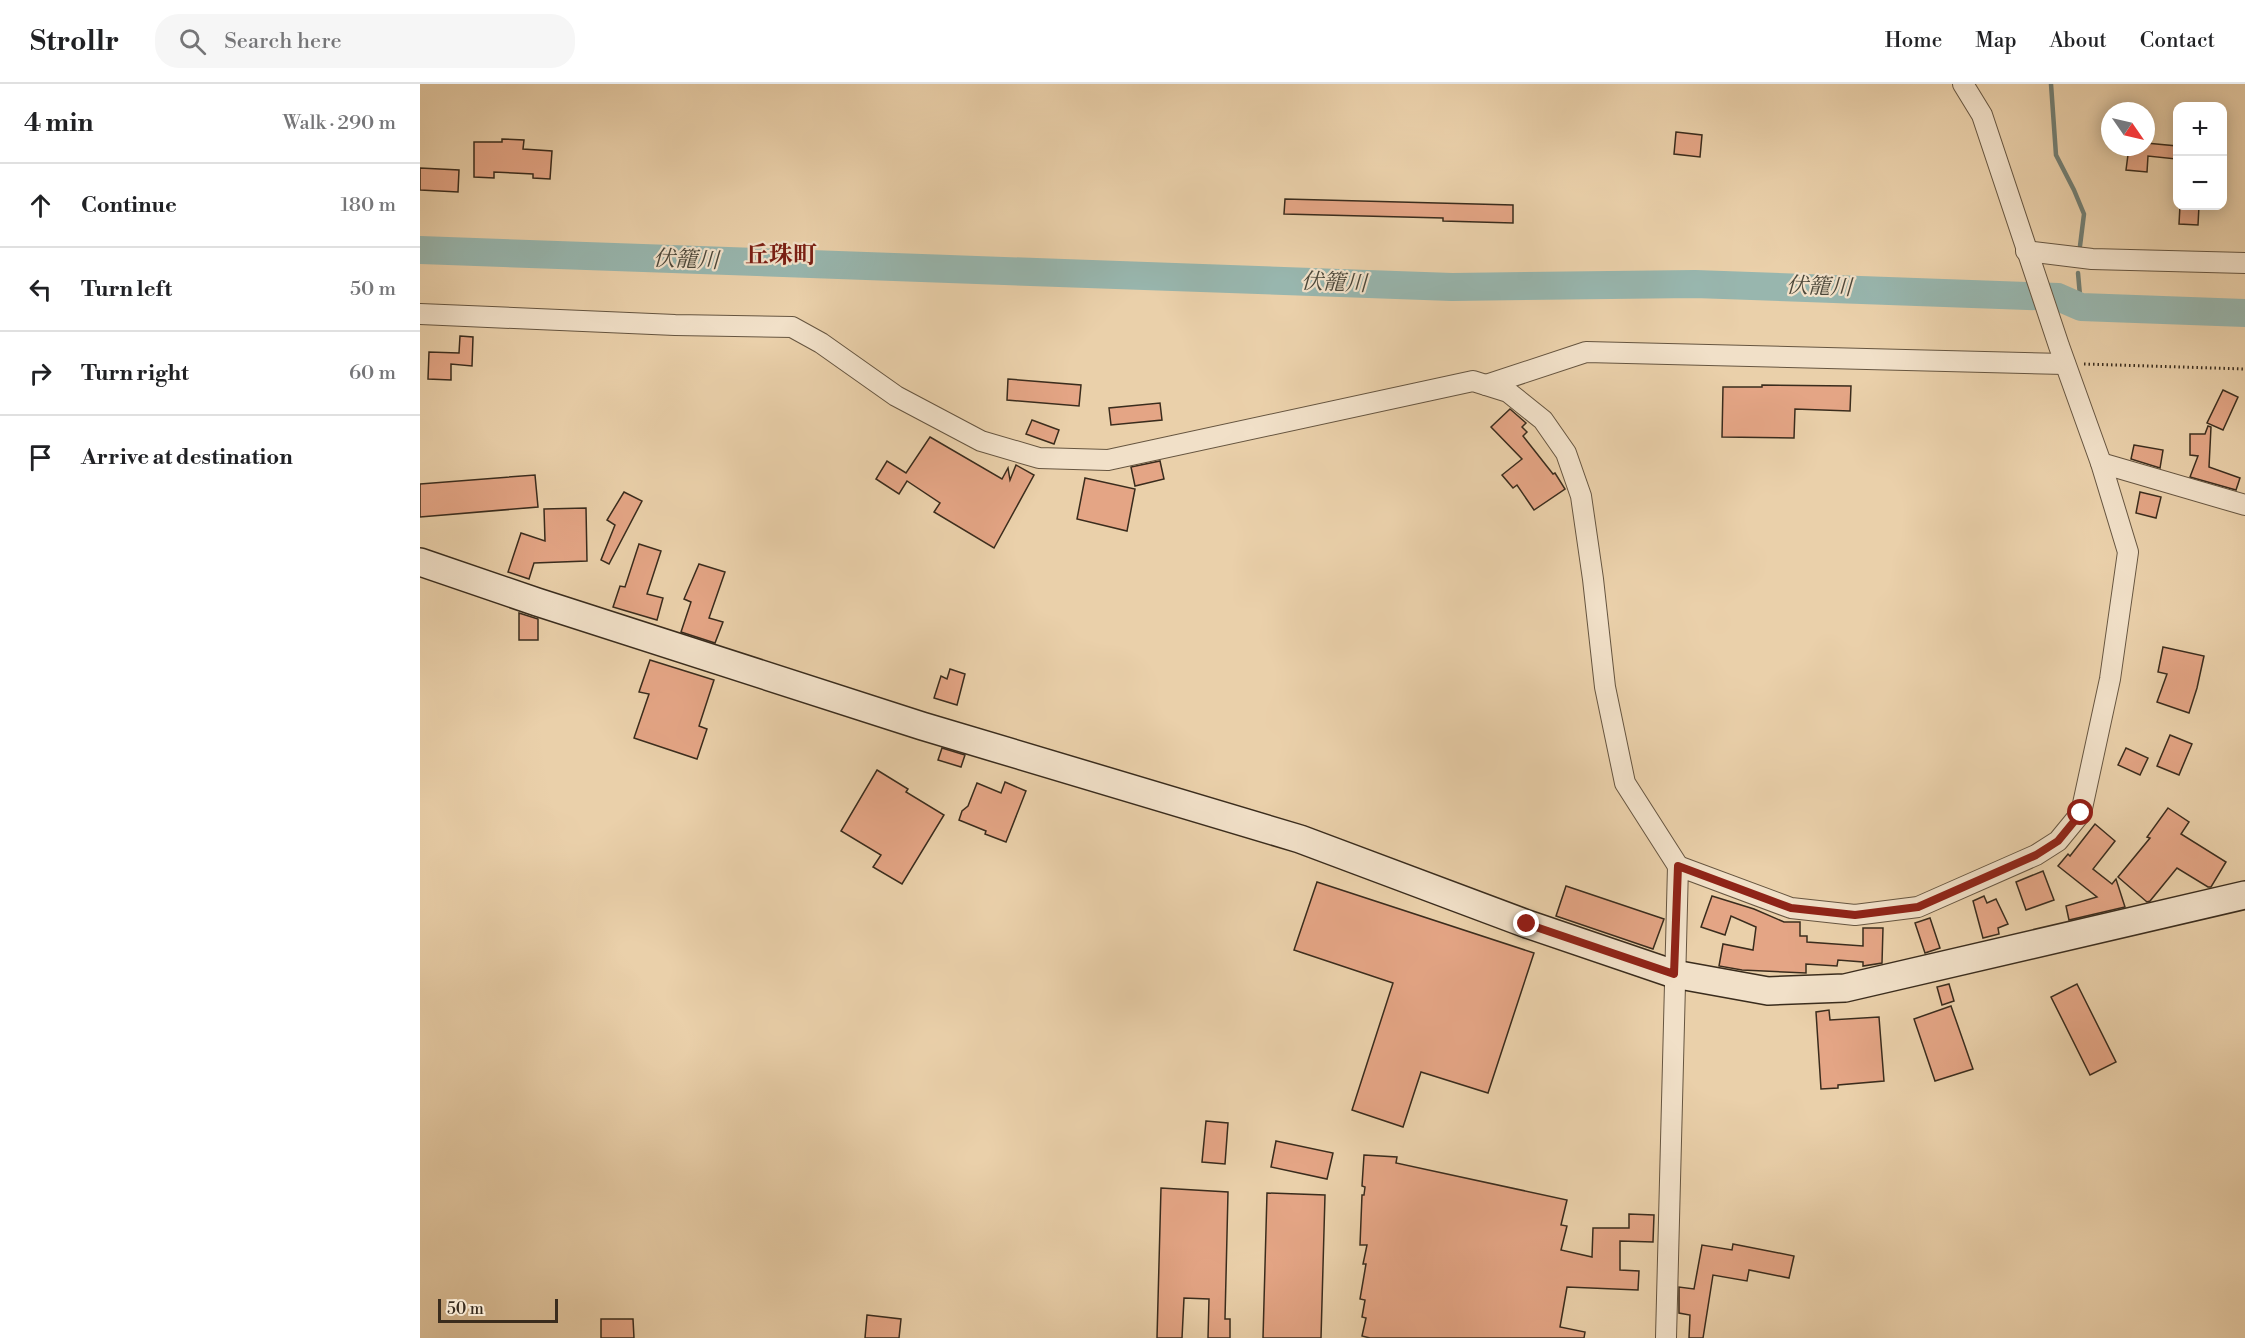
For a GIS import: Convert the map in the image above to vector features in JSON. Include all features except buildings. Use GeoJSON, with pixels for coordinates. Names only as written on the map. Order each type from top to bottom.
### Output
{"type":"FeatureCollection","features":[{"type":"Feature","properties":{"kind":"street"},"geometry":{"type":"LineString","coordinates":[[1678,866],[1791,908],[1855,915],[1918,907],[2036,855],[2058,841],[2081,813],[2109,679],[2127,552],[2101,463],[2033,272],[1982,116],[1963,84]]}},
{"type":"Feature","properties":{"kind":"street"},"geometry":{"type":"LineString","coordinates":[[2026,251],[2092,259],[2245,263]]}},
{"type":"Feature","properties":{"kind":"street"},"geometry":{"type":"LineString","coordinates":[[420,315],[792,327],[821,343],[896,396],[981,441],[1039,458],[1108,460],[1473,381],[1508,392],[1543,420],[1566,453],[1581,496],[1605,687],[1625,783],[1678,866],[1666,1338]]}},
{"type":"Feature","properties":{"kind":"street"},"geometry":{"type":"LineString","coordinates":[[1486,385],[1586,352],[2062,355]]}},
{"type":"Feature","properties":{"kind":"street"},"geometry":{"type":"LineString","coordinates":[[2101,463],[2245,505]]}},
{"type":"Feature","properties":{"kind":"street"},"geometry":{"type":"LineString","coordinates":[[420,562],[922,726],[1300,839],[1527,924],[1674,974],[1768,991],[1845,988],[2245,895]]}},
{"type":"Feature","properties":{"kind":"path"},"geometry":{"type":"LineString","coordinates":[[2062,355],[2245,369]]}},
{"type":"Feature","properties":{"kind":"waterway"},"geometry":{"type":"LineString","coordinates":[[2051,84],[2056,155],[2084,214],[2080,246]]}},
{"type":"Feature","properties":{"kind":"waterway","name":"伏籠川"},"geometry":{"type":"LineString","coordinates":[[420,250],[1452,287],[1695,284],[2058,297],[2081,307],[2245,313]]}},
{"type":"Feature","properties":{"kind":"waterway"},"geometry":{"type":"LineString","coordinates":[[2078,273],[2081,307]]}},
{"type":"Feature","properties":{"kind":"district","name":"丘珠町"},"geometry":{"type":"Point","coordinates":[781,256]}},
{"type":"Feature","properties":{"kind":"route"},"geometry":{"type":"LineString","coordinates":[[1527,924],[1674,974],[1678,866],[1791,908],[1855,915],[1918,907],[2036,855],[2058,841],[2081,813]]}}]}
